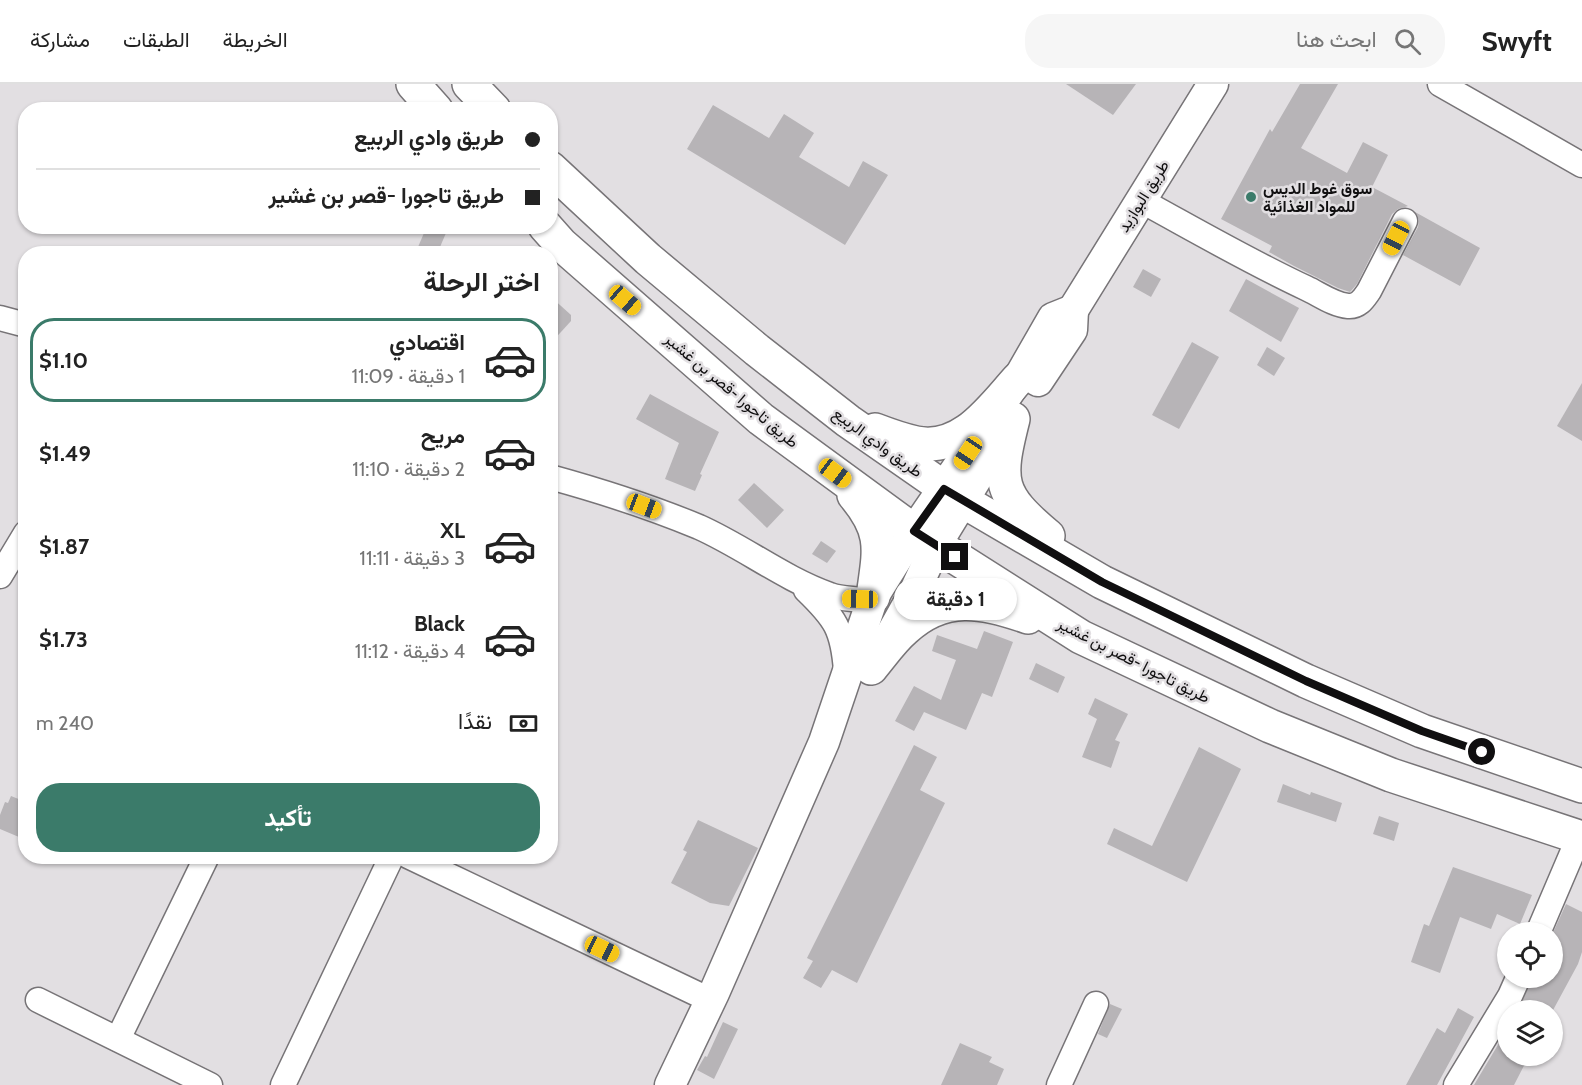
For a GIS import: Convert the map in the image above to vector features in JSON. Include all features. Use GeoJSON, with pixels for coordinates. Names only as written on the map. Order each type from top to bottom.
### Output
{"type":"FeatureCollection","features":[{"type":"Feature","properties":{"kind":"highway"},"geometry":{"type":"LineString","coordinates":[[413,84],[429,102]]}},
{"type":"Feature","properties":{"kind":"highway"},"geometry":{"type":"LineString","coordinates":[[469,84],[486,102]]}},
{"type":"Feature","properties":{"kind":"highway","name":"طريق وادي الربيع"},"geometry":{"type":"LineString","coordinates":[[558,175],[648,259],[757,350],[848,422],[953,495],[1102,582],[1306,681],[1422,731],[1582,786]]}},
{"type":"Feature","properties":{"kind":"highway","name":"طريق تاجورا -قصر بن غشير"},"geometry":{"type":"LineString","coordinates":[[552,234],[761,419],[925,538],[1081,637],[1270,726],[1390,775],[1580,838]]}},
{"type":"Feature","properties":{"kind":"highway"},"geometry":{"type":"LineString","coordinates":[[848,422],[917,443],[936,443],[954,439],[970,430],[1018,380]]}},
{"type":"Feature","properties":{"kind":"highway"},"geometry":{"type":"LineString","coordinates":[[1013,419],[1003,465],[1007,489],[1012,501],[1030,521],[1102,582]]}},
{"type":"Feature","properties":{"kind":"highway"},"geometry":{"type":"LineString","coordinates":[[835,473],[866,510],[878,536],[879,550],[872,599]]}},
{"type":"Feature","properties":{"kind":"highway"},"geometry":{"type":"LineString","coordinates":[[859,671],[916,620],[930,612],[960,603],[992,605],[1081,637]]}},
{"type":"Feature","properties":{"kind":"main road","name":"طريق البوازيد"},"geometry":{"type":"LineString","coordinates":[[1073,310],[1213,84]]}},
{"type":"Feature","properties":{"kind":"main road"},"geometry":{"type":"LineString","coordinates":[[859,671],[872,599],[925,538],[953,495],[1053,318],[1073,310],[1072,330],[1013,419],[953,495]]}},
{"type":"Feature","properties":{"kind":"main road"},"geometry":{"type":"LineString","coordinates":[[670,1085],[824,742],[859,671],[913,595],[925,538]]}},
{"type":"Feature","properties":{"kind":"street"},"geometry":{"type":"LineString","coordinates":[[1440,84],[1582,165]]}},
{"type":"Feature","properties":{"kind":"street"},"geometry":{"type":"LineString","coordinates":[[1140,200],[1287,279],[1348,306],[1355,306],[1369,291],[1405,221]]}},
{"type":"Feature","properties":{"kind":"street"},"geometry":{"type":"LineString","coordinates":[[0,318],[18,323]]}},
{"type":"Feature","properties":{"kind":"street"},"geometry":{"type":"LineString","coordinates":[[558,479],[625,498],[701,528],[795,580],[833,596],[872,599]]}},
{"type":"Feature","properties":{"kind":"street"},"geometry":{"type":"LineString","coordinates":[[0,576],[18,546]]}},
{"type":"Feature","properties":{"kind":"street"},"geometry":{"type":"LineString","coordinates":[[795,580],[824,607],[835,622],[845,648],[859,671]]}},
{"type":"Feature","properties":{"kind":"street"},"geometry":{"type":"LineString","coordinates":[[1543,922],[1580,838]]}},
{"type":"Feature","properties":{"kind":"street"},"geometry":{"type":"LineString","coordinates":[[118,1039],[203,864]]}},
{"type":"Feature","properties":{"kind":"street"},"geometry":{"type":"LineString","coordinates":[[283,1085],[388,864]]}},
{"type":"Feature","properties":{"kind":"street"},"geometry":{"type":"LineString","coordinates":[[425,864],[710,1000]]}},
{"type":"Feature","properties":{"kind":"street"},"geometry":{"type":"LineString","coordinates":[[1456,1085],[1514,988]]}},
{"type":"Feature","properties":{"kind":"street"},"geometry":{"type":"LineString","coordinates":[[38,1000],[210,1085]]}},
{"type":"Feature","properties":{"kind":"street"},"geometry":{"type":"LineString","coordinates":[[1059,1085],[1096,1004]]}},
{"type":"Feature","properties":{"kind":"building"},"geometry":{"type":"Polygon","coordinates":[[[1066,84],[1136,84],[1113,115],[1066,84]]]}},
{"type":"Feature","properties":{"kind":"building"},"geometry":{"type":"Polygon","coordinates":[[[1300,84],[1338,84],[1301,148],[1347,173],[1363,142],[1388,155],[1372,187],[1408,206],[1392,214],[1357,284],[1350,292],[1269,252],[1272,246],[1221,219],[1270,129],[1272,132],[1300,84]]]}},
{"type":"Feature","properties":{"kind":"building"},"geometry":{"type":"Polygon","coordinates":[[[713,105],[769,138],[784,114],[814,133],[799,157],[849,187],[863,161],[888,175],[845,245],[687,149],[713,105]]]}},
{"type":"Feature","properties":{"kind":"building"},"geometry":{"type":"Polygon","coordinates":[[[1415,212],[1480,248],[1460,286],[1403,255],[1418,227],[1419,220],[1415,212]]]}},
{"type":"Feature","properties":{"kind":"building"},"geometry":{"type":"Polygon","coordinates":[[[424,234],[446,234],[440,246],[418,246],[424,234]]]}},
{"type":"Feature","properties":{"kind":"building"},"geometry":{"type":"Polygon","coordinates":[[[1143,269],[1161,279],[1151,297],[1133,287],[1143,269]]]}},
{"type":"Feature","properties":{"kind":"building"},"geometry":{"type":"Polygon","coordinates":[[[1246,279],[1299,308],[1281,342],[1229,311],[1246,279]]]}},
{"type":"Feature","properties":{"kind":"building"},"geometry":{"type":"Polygon","coordinates":[[[558,303],[571,315],[571,321],[558,335],[558,303]]]}},
{"type":"Feature","properties":{"kind":"building"},"geometry":{"type":"Polygon","coordinates":[[[1192,342],[1219,357],[1179,429],[1152,415],[1192,342]]]}},
{"type":"Feature","properties":{"kind":"building"},"geometry":{"type":"Polygon","coordinates":[[[1267,347],[1285,358],[1274,376],[1257,365],[1267,347]]]}},
{"type":"Feature","properties":{"kind":"building"},"geometry":{"type":"Polygon","coordinates":[[[1582,383],[1582,441],[1557,426],[1582,383]]]}},
{"type":"Feature","properties":{"kind":"building"},"geometry":{"type":"Polygon","coordinates":[[[650,394],[719,432],[695,491],[665,479],[679,443],[636,419],[650,394]]]}},
{"type":"Feature","properties":{"kind":"building"},"geometry":{"type":"Polygon","coordinates":[[[754,483],[784,510],[767,528],[738,500],[754,483]]]}},
{"type":"Feature","properties":{"kind":"building"},"geometry":{"type":"Polygon","coordinates":[[[821,541],[836,551],[827,563],[812,554],[821,541]]]}},
{"type":"Feature","properties":{"kind":"building"},"geometry":{"type":"Polygon","coordinates":[[[984,631],[1013,642],[992,697],[982,693],[966,730],[924,712],[914,731],[895,721],[914,686],[941,700],[956,660],[932,651],[937,635],[977,649],[984,631]]]}},
{"type":"Feature","properties":{"kind":"building"},"geometry":{"type":"Polygon","coordinates":[[[1036,663],[1065,677],[1058,693],[1029,679],[1036,663]]]}},
{"type":"Feature","properties":{"kind":"building"},"geometry":{"type":"Polygon","coordinates":[[[1095,698],[1128,714],[1115,740],[1120,742],[1111,768],[1082,757],[1097,719],[1088,714],[1095,698]]]}},
{"type":"Feature","properties":{"kind":"building"},"geometry":{"type":"Polygon","coordinates":[[[914,745],[937,757],[920,790],[945,803],[857,983],[832,970],[821,988],[803,978],[813,961],[807,958],[914,745]]]}},
{"type":"Feature","properties":{"kind":"building"},"geometry":{"type":"Polygon","coordinates":[[[1199,747],[1241,769],[1187,882],[1107,844],[1114,828],[1152,846],[1199,747]]]}},
{"type":"Feature","properties":{"kind":"building"},"geometry":{"type":"Polygon","coordinates":[[[1283,784],[1310,795],[1311,792],[1342,803],[1336,822],[1277,802],[1283,784]]]}},
{"type":"Feature","properties":{"kind":"building"},"geometry":{"type":"Polygon","coordinates":[[[11,796],[18,799],[18,837],[0,829],[0,815],[5,802],[8,803],[11,796]]]}},
{"type":"Feature","properties":{"kind":"building"},"geometry":{"type":"Polygon","coordinates":[[[1379,816],[1399,823],[1394,841],[1373,834],[1379,816]]]}},
{"type":"Feature","properties":{"kind":"building"},"geometry":{"type":"Polygon","coordinates":[[[698,820],[758,848],[729,906],[710,903],[671,883],[687,852],[683,850],[698,820]]]}},
{"type":"Feature","properties":{"kind":"building"},"geometry":{"type":"Polygon","coordinates":[[[1453,867],[1532,895],[1521,922],[1497,914],[1491,929],[1460,917],[1440,973],[1411,962],[1424,924],[1429,926],[1453,867]]]}},
{"type":"Feature","properties":{"kind":"building"},"geometry":{"type":"Polygon","coordinates":[[[1566,904],[1582,912],[1582,952],[1578,964],[1558,1000],[1523,1000],[1528,988],[1563,988],[1563,922],[1558,922],[1566,904]]]}},
{"type":"Feature","properties":{"kind":"building"},"geometry":{"type":"Polygon","coordinates":[[[1110,1004],[1122,1009],[1107,1038],[1098,1034],[1110,1004]]]}},
{"type":"Feature","properties":{"kind":"building"},"geometry":{"type":"Polygon","coordinates":[[[1458,1008],[1474,1017],[1437,1085],[1406,1085],[1437,1028],[1445,1033],[1458,1008]]]}},
{"type":"Feature","properties":{"kind":"building"},"geometry":{"type":"Polygon","coordinates":[[[723,1022],[738,1029],[714,1079],[697,1070],[705,1056],[707,1057],[723,1022]]]}},
{"type":"Feature","properties":{"kind":"building"},"geometry":{"type":"Polygon","coordinates":[[[960,1043],[992,1057],[989,1062],[1004,1069],[997,1085],[941,1085],[960,1043]]]}},
{"type":"Feature","properties":{"kind":"building"},"geometry":{"type":"Polygon","coordinates":[[[1497,1046],[1497,1066],[1524,1066],[1514,1085],[1474,1085],[1497,1046]]]}},
{"type":"Feature","properties":{"kind":"place","name":"سوق غوط الديس للمواد الغذائية"},"geometry":{"type":"Point","coordinates":[1251,197]}},
{"type":"Feature","properties":{"kind":"route"},"geometry":{"type":"LineString","coordinates":[[955,557],[914,531],[944,489],[1102,582],[1306,681],[1422,731],[1482,752]]}}]}
